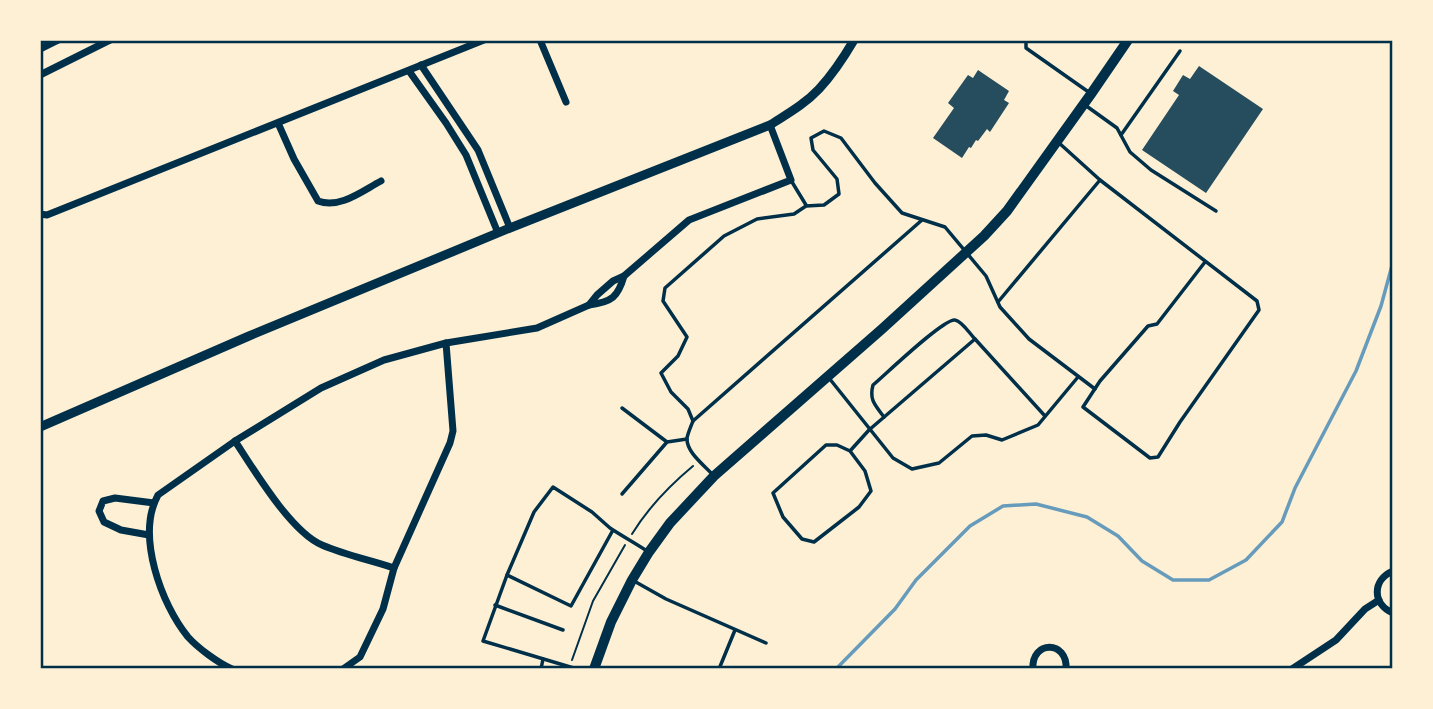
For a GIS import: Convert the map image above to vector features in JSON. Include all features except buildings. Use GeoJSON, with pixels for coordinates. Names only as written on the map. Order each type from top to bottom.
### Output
{"type":"FeatureCollection","features":[{"type":"Feature","properties":{"kind":"main road"},"geometry":{"type":"LineString","coordinates":[[594,669],[611,622],[632,580],[670,523],[714,476],[829,377],[1007,211],[1128,40]]}},
{"type":"Feature","properties":{"kind":"street"},"geometry":{"type":"LineString","coordinates":[[40,49],[58,40]]}},
{"type":"Feature","properties":{"kind":"street"},"geometry":{"type":"LineString","coordinates":[[40,75],[110,40]]}},
{"type":"Feature","properties":{"kind":"street"},"geometry":{"type":"LineString","coordinates":[[43,215],[484,40]]}},
{"type":"Feature","properties":{"kind":"street"},"geometry":{"type":"LineString","coordinates":[[540,40],[566,102]]}},
{"type":"Feature","properties":{"kind":"street"},"geometry":{"type":"LineString","coordinates":[[40,427],[249,336],[510,228],[771,125],[817,90],[855,40]]}},
{"type":"Feature","properties":{"kind":"street"},"geometry":{"type":"LineString","coordinates":[[421,65],[478,150],[510,228]]}},
{"type":"Feature","properties":{"kind":"street"},"geometry":{"type":"LineString","coordinates":[[409,71],[466,155],[498,233]]}},
{"type":"Feature","properties":{"kind":"street"},"geometry":{"type":"LineString","coordinates":[[278,123],[294,159],[318,201],[333,204],[346,200],[381,181]]}},
{"type":"Feature","properties":{"kind":"street"},"geometry":{"type":"LineString","coordinates":[[589,304],[613,281],[624,276],[689,220],[791,180],[771,125]]}},
{"type":"Feature","properties":{"kind":"street"},"geometry":{"type":"LineString","coordinates":[[232,669],[189,638],[159,584],[149,535],[154,503],[159,495],[235,442],[321,388],[384,360],[446,343],[537,328],[589,304],[605,303],[619,293],[624,276]]}},
{"type":"Feature","properties":{"kind":"street"},"geometry":{"type":"LineString","coordinates":[[347,668],[360,657],[383,609],[394,568],[450,443],[453,431],[446,343]]}},
{"type":"Feature","properties":{"kind":"street"},"geometry":{"type":"LineString","coordinates":[[235,442],[282,510],[319,544],[394,568]]}},
{"type":"Feature","properties":{"kind":"street"},"geometry":{"type":"LineString","coordinates":[[149,535],[121,530],[104,522],[99,511],[103,501],[115,498],[154,503]]}},
{"type":"Feature","properties":{"kind":"street"},"geometry":{"type":"LineString","coordinates":[[1393,571],[1382,579],[1377,593],[1382,606],[1393,613]]}},
{"type":"Feature","properties":{"kind":"street"},"geometry":{"type":"LineString","coordinates":[[1292,669],[1336,640],[1366,609],[1379,600]]}},
{"type":"Feature","properties":{"kind":"street"},"geometry":{"type":"LineString","coordinates":[[1033,669],[1036,654],[1050,647],[1061,651],[1066,661],[1066,669]]}},
{"type":"Feature","properties":{"kind":"lane"},"geometry":{"type":"LineString","coordinates":[[1026,40],[1026,48],[1091,94]]}},
{"type":"Feature","properties":{"kind":"lane"},"geometry":{"type":"LineString","coordinates":[[1121,135],[1180,51]]}},
{"type":"Feature","properties":{"kind":"lane"},"geometry":{"type":"LineString","coordinates":[[1083,103],[1117,128],[1130,152],[1150,170],[1216,211]]}},
{"type":"Feature","properties":{"kind":"lane"},"geometry":{"type":"LineString","coordinates":[[693,421],[688,409],[671,393],[662,373],[678,356],[687,337],[663,301],[665,288],[724,236],[757,219],[794,214],[806,206],[824,205],[839,194],[837,179],[813,150],[811,138],[824,131],[841,138],[902,213],[945,227],[986,276],[1000,307],[1029,339],[1095,390]]}},
{"type":"Feature","properties":{"kind":"lane"},"geometry":{"type":"LineString","coordinates":[[1058,142],[1100,180],[1206,262],[1256,301],[1259,310],[1158,457],[1150,457],[1083,407],[1147,326],[1157,324],[1206,262]]}},
{"type":"Feature","properties":{"kind":"lane"},"geometry":{"type":"LineString","coordinates":[[791,180],[806,206]]}},
{"type":"Feature","properties":{"kind":"lane"},"geometry":{"type":"LineString","coordinates":[[998,302],[1100,180]]}},
{"type":"Feature","properties":{"kind":"lane"},"geometry":{"type":"LineString","coordinates":[[714,476],[690,449],[687,439],[693,421],[922,220]]}},
{"type":"Feature","properties":{"kind":"lane"},"geometry":{"type":"LineString","coordinates":[[884,417],[870,394],[873,385],[932,332],[954,319],[1045,416]]}},
{"type":"Feature","properties":{"kind":"lane"},"geometry":{"type":"LineString","coordinates":[[850,450],[869,430],[975,339]]}},
{"type":"Feature","properties":{"kind":"lane"},"geometry":{"type":"LineString","coordinates":[[829,377],[893,458],[912,469],[939,463],[972,436],[986,435],[1002,440],[1038,425],[1078,377]]}},
{"type":"Feature","properties":{"kind":"lane"},"geometry":{"type":"LineString","coordinates":[[622,408],[667,442]]}},
{"type":"Feature","properties":{"kind":"lane"},"geometry":{"type":"LineString","coordinates":[[622,494],[667,442],[687,439]]}},
{"type":"Feature","properties":{"kind":"lane"},"geometry":{"type":"LineString","coordinates":[[826,445],[837,445],[850,450],[865,471],[871,491],[859,508],[814,542],[802,539],[783,517],[773,493],[826,445]]}},
{"type":"Feature","properties":{"kind":"lane"},"geometry":{"type":"LineString","coordinates":[[578,669],[483,640],[534,512],[552,487],[649,552]]}},
{"type":"Feature","properties":{"kind":"lane"},"geometry":{"type":"LineString","coordinates":[[507,575],[570,606],[613,530]]}},
{"type":"Feature","properties":{"kind":"lane"},"geometry":{"type":"LineString","coordinates":[[632,580],[766,643]]}},
{"type":"Feature","properties":{"kind":"lane"},"geometry":{"type":"LineString","coordinates":[[495,605],[563,630]]}},
{"type":"Feature","properties":{"kind":"lane"},"geometry":{"type":"LineString","coordinates":[[719,669],[735,630]]}},
{"type":"Feature","properties":{"kind":"lane"},"geometry":{"type":"LineString","coordinates":[[541,669],[543,659]]}},
{"type":"Feature","properties":{"kind":"path"},"geometry":{"type":"LineString","coordinates":[[571,667],[593,601],[628,539],[668,487],[699,461]]}},
{"type":"Feature","properties":{"kind":"waterway"},"geometry":{"type":"LineString","coordinates":[[836,669],[895,609],[916,580],[970,526],[1003,506],[1036,504],[1087,517],[1118,536],[1142,561],[1173,580],[1209,580],[1246,560],[1282,522],[1295,488],[1356,371],[1381,306],[1393,262]]}}]}
